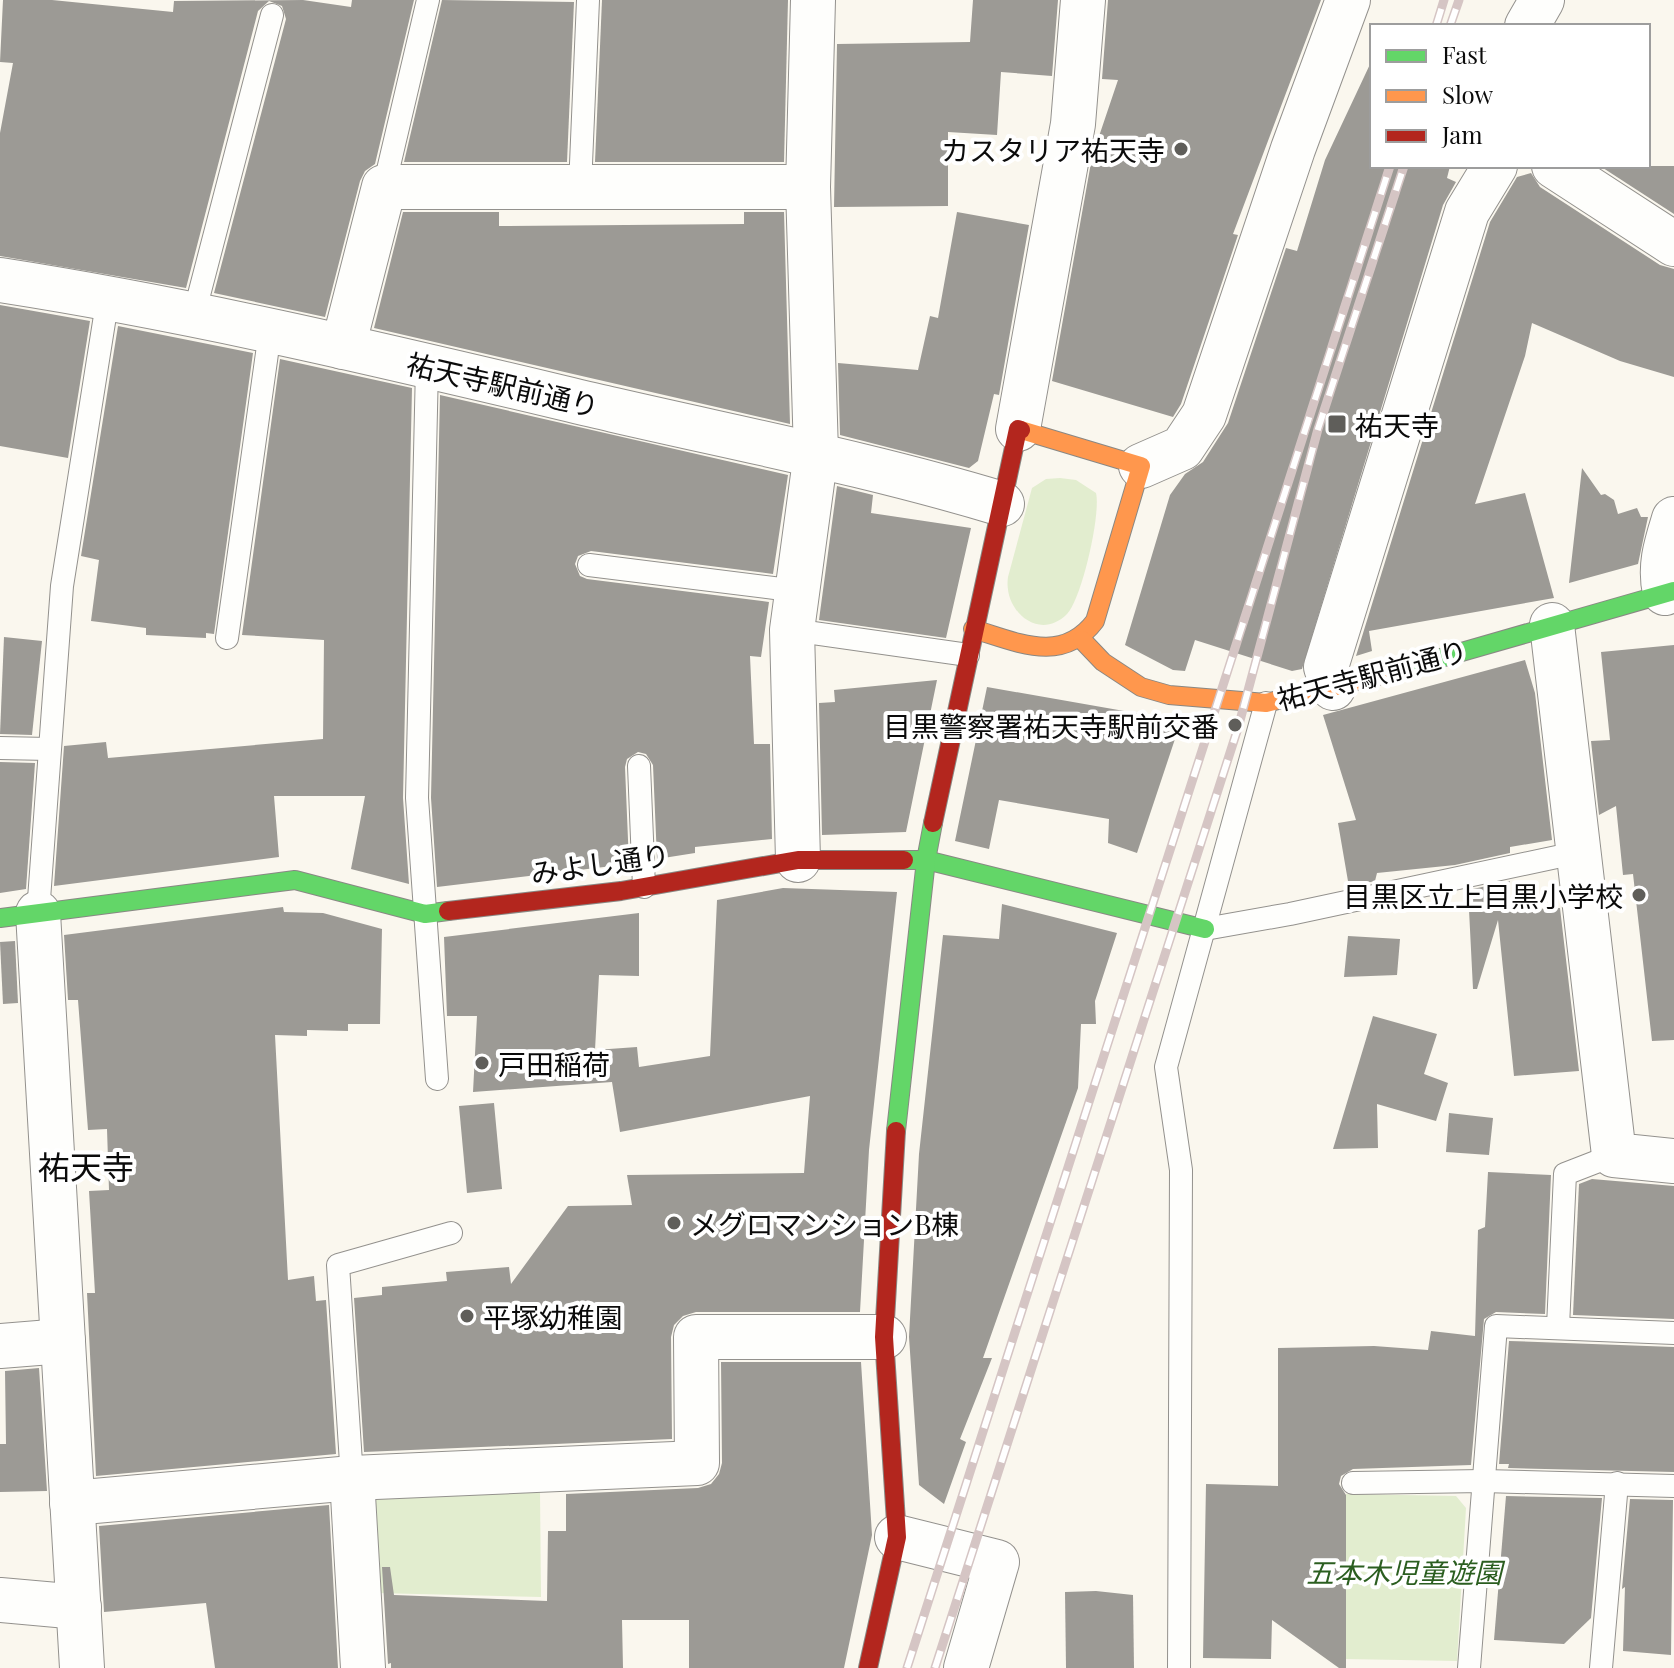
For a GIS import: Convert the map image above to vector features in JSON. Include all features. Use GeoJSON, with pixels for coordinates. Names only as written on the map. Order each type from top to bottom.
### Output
{"type":"FeatureCollection","features":[{"type":"Feature","properties":{"kind":"street"},"geometry":{"type":"LineString","coordinates":[[798,860],[795,610],[816,453],[808,187],[813,0]]}},
{"type":"Feature","properties":{"kind":"street"},"geometry":{"type":"LineString","coordinates":[[868,1668],[897,1537],[884,1337],[894,1152],[926,860],[1018,429],[1073,124],[1083,0]]}},
{"type":"Feature","properties":{"kind":"street"},"geometry":{"type":"LineString","coordinates":[[1018,429],[1141,466],[1182,448],[1204,415],[1293,149],[1348,0]]}},
{"type":"Feature","properties":{"kind":"street"},"geometry":{"type":"LineString","coordinates":[[1528,24],[1542,0]]}},
{"type":"Feature","properties":{"kind":"street"},"geometry":{"type":"LineString","coordinates":[[1333,688],[1326,667],[1467,212],[1494,168]]}},
{"type":"Feature","properties":{"kind":"street"},"geometry":{"type":"LineString","coordinates":[[1557,168],[1674,244]]}},
{"type":"Feature","properties":{"kind":"street"},"geometry":{"type":"LineString","coordinates":[[343,347],[384,187],[808,187]]}},
{"type":"Feature","properties":{"kind":"street","name":"祐天寺駅前通り"},"geometry":{"type":"LineString","coordinates":[[0,280],[108,297],[343,347],[816,453],[1002,504]]}},
{"type":"Feature","properties":{"kind":"street"},"geometry":{"type":"LineString","coordinates":[[973,629],[1046,648],[1072,645],[1082,640],[1095,621],[1141,466]]}},
{"type":"Feature","properties":{"kind":"street"},"geometry":{"type":"LineString","coordinates":[[1670,592],[1661,575],[1664,551],[1674,519]]}},
{"type":"Feature","properties":{"kind":"street","name":"祐天寺駅前通り"},"geometry":{"type":"LineString","coordinates":[[1082,640],[1103,662],[1141,687],[1169,695],[1266,703],[1333,688],[1670,592]]}},
{"type":"Feature","properties":{"kind":"street"},"geometry":{"type":"LineString","coordinates":[[1552,625],[1614,1155],[1674,1161]]}},
{"type":"Feature","properties":{"kind":"street","name":"みよし通り"},"geometry":{"type":"LineString","coordinates":[[19,916],[295,880],[425,914],[644,887],[798,860],[926,860],[1205,929]]}},
{"type":"Feature","properties":{"kind":"street"},"geometry":{"type":"LineString","coordinates":[[19,916],[63,1341],[82,1668]]}},
{"type":"Feature","properties":{"kind":"street"},"geometry":{"type":"LineString","coordinates":[[72,1503],[352,1478],[697,1463],[696,1337],[884,1337]]}},
{"type":"Feature","properties":{"kind":"street"},"geometry":{"type":"LineString","coordinates":[[0,1346],[63,1341]]}},
{"type":"Feature","properties":{"kind":"street"},"geometry":{"type":"LineString","coordinates":[[352,1478],[363,1668]]}},
{"type":"Feature","properties":{"kind":"street"},"geometry":{"type":"LineString","coordinates":[[897,1537],[997,1562],[966,1668]]}},
{"type":"Feature","properties":{"kind":"street"},"geometry":{"type":"LineString","coordinates":[[0,1600],[79,1607]]}},
{"type":"Feature","properties":{"kind":"lane"},"geometry":{"type":"LineString","coordinates":[[384,187],[428,0]]}},
{"type":"Feature","properties":{"kind":"lane"},"geometry":{"type":"LineString","coordinates":[[580,187],[588,0]]}},
{"type":"Feature","properties":{"kind":"lane"},"geometry":{"type":"LineString","coordinates":[[194,314],[272,15]]}},
{"type":"Feature","properties":{"kind":"lane"},"geometry":{"type":"LineString","coordinates":[[19,916],[49,749],[62,586],[108,297]]}},
{"type":"Feature","properties":{"kind":"lane"},"geometry":{"type":"LineString","coordinates":[[227,638],[270,332]]}},
{"type":"Feature","properties":{"kind":"lane"},"geometry":{"type":"LineString","coordinates":[[427,367],[417,798],[437,1079]]}},
{"type":"Feature","properties":{"kind":"lane"},"geometry":{"type":"LineString","coordinates":[[589,565],[795,610],[968,655]]}},
{"type":"Feature","properties":{"kind":"lane"},"geometry":{"type":"LineString","coordinates":[[1179,1668],[1181,1170],[1166,1067],[1266,703]]}},
{"type":"Feature","properties":{"kind":"lane"},"geometry":{"type":"LineString","coordinates":[[0,748],[49,749]]}},
{"type":"Feature","properties":{"kind":"lane"},"geometry":{"type":"LineString","coordinates":[[639,766],[644,887]]}},
{"type":"Feature","properties":{"kind":"lane"},"geometry":{"type":"LineString","coordinates":[[1205,929],[1290,914],[1580,852]]}},
{"type":"Feature","properties":{"kind":"lane"},"geometry":{"type":"LineString","coordinates":[[1558,1327],[1565,1174],[1614,1155]]}},
{"type":"Feature","properties":{"kind":"lane"},"geometry":{"type":"LineString","coordinates":[[352,1478],[338,1265],[451,1233]]}},
{"type":"Feature","properties":{"kind":"lane"},"geometry":{"type":"LineString","coordinates":[[1469,1668],[1496,1326],[1674,1333]]}},
{"type":"Feature","properties":{"kind":"lane"},"geometry":{"type":"LineString","coordinates":[[1353,1483],[1483,1481],[1674,1486]]}},
{"type":"Feature","properties":{"kind":"lane"},"geometry":{"type":"LineString","coordinates":[[1601,1668],[1617,1483]]}},
{"type":"Feature","properties":{"kind":"green space"},"geometry":{"type":"Polygon","coordinates":[[[1046,479],[1076,480],[1096,493],[1096,519],[1084,574],[1073,605],[1056,622],[1035,624],[1025,619],[1011,601],[1008,577],[1032,488],[1046,479]]]}},
{"type":"Feature","properties":{"kind":"green space"},"geometry":{"type":"Polygon","coordinates":[[[540,1491],[541,1597],[376,1593],[369,1497],[540,1491]]]}},
{"type":"Feature","properties":{"kind":"green space","name":"五本木児童遊園"},"geometry":{"type":"Polygon","coordinates":[[[1346,1494],[1456,1496],[1466,1508],[1457,1661],[1344,1659],[1346,1494]]]}},
{"type":"Feature","properties":{"kind":"building"},"geometry":{"type":"Polygon","coordinates":[[[3,0],[52,0],[173,12],[174,1],[303,0],[351,7],[352,0],[414,0],[375,164],[365,171],[360,181],[325,317],[214,293],[286,19],[282,6],[269,1],[258,11],[186,288],[0,256],[0,133],[13,63],[0,62],[3,0]]]}},
{"type":"Feature","properties":{"kind":"building"},"geometry":{"type":"Polygon","coordinates":[[[442,0],[574,2],[567,162],[404,162],[442,0]]]}},
{"type":"Feature","properties":{"kind":"building"},"geometry":{"type":"Polygon","coordinates":[[[602,0],[788,0],[784,162],[595,162],[602,0]]]}},
{"type":"Feature","properties":{"kind":"building"},"geometry":{"type":"Polygon","coordinates":[[[973,0],[1058,0],[1052,76],[1001,72],[997,135],[948,132],[948,206],[834,207],[837,44],[970,42],[973,0]]]}},
{"type":"Feature","properties":{"kind":"building"},"geometry":{"type":"Polygon","coordinates":[[[1108,0],[1321,0],[1233,234],[1238,235],[1181,404],[1173,417],[1052,381],[1092,157],[1118,80],[1102,79],[1108,0]]]}},
{"type":"Feature","properties":{"kind":"building"},"geometry":{"type":"Polygon","coordinates":[[[1370,64],[1370,168],[1450,168],[1447,178],[1456,182],[1443,205],[1302,669],[1292,671],[1195,640],[1185,671],[1173,670],[1125,645],[1170,495],[1185,474],[1203,462],[1228,423],[1286,248],[1297,251],[1325,160],[1370,64]]]}},
{"type":"Feature","properties":{"kind":"building"},"geometry":{"type":"Polygon","coordinates":[[[1674,166],[1674,214],[1603,168],[1674,166]]]}},
{"type":"Feature","properties":{"kind":"building"},"geometry":{"type":"Polygon","coordinates":[[[1531,173],[1540,187],[1660,265],[1674,269],[1674,377],[1620,361],[1532,323],[1525,356],[1475,504],[1525,493],[1554,598],[1369,631],[1372,651],[1356,656],[1490,222],[1517,177],[1531,173]]]}},
{"type":"Feature","properties":{"kind":"building"},"geometry":{"type":"Polygon","coordinates":[[[403,212],[499,212],[499,226],[744,224],[744,212],[784,212],[790,424],[374,328],[403,212]]]}},
{"type":"Feature","properties":{"kind":"building"},"geometry":{"type":"Polygon","coordinates":[[[957,212],[1029,225],[999,395],[994,394],[978,461],[969,468],[840,435],[838,363],[918,370],[930,316],[938,318],[957,212]]]}},
{"type":"Feature","properties":{"kind":"building"},"geometry":{"type":"Polygon","coordinates":[[[0,305],[90,321],[68,458],[0,446],[0,305]]]}},
{"type":"Feature","properties":{"kind":"building"},"geometry":{"type":"Polygon","coordinates":[[[118,326],[253,353],[214,634],[206,633],[206,638],[146,635],[146,628],[91,621],[99,560],[81,556],[118,326]]]}},
{"type":"Feature","properties":{"kind":"building"},"geometry":{"type":"Polygon","coordinates":[[[280,359],[412,388],[403,798],[409,884],[351,869],[365,796],[274,796],[279,857],[54,886],[64,746],[106,742],[108,758],[323,739],[324,640],[242,635],[280,359]]]}},
{"type":"Feature","properties":{"kind":"building"},"geometry":{"type":"Polygon","coordinates":[[[440,395],[788,475],[773,574],[591,551],[578,556],[575,564],[580,576],[587,579],[769,602],[761,657],[750,656],[754,744],[770,744],[772,839],[695,847],[695,853],[657,859],[653,765],[646,754],[638,752],[627,759],[625,767],[629,864],[437,887],[431,798],[440,395]]]}},
{"type":"Feature","properties":{"kind":"building"},"geometry":{"type":"Polygon","coordinates":[[[1582,468],[1601,495],[1614,500],[1618,514],[1637,508],[1641,517],[1648,517],[1638,564],[1569,583],[1582,468]]]}},
{"type":"Feature","properties":{"kind":"building"},"geometry":{"type":"Polygon","coordinates":[[[837,486],[873,495],[871,513],[971,528],[946,638],[819,620],[837,486]]]}},
{"type":"Feature","properties":{"kind":"building"},"geometry":{"type":"Polygon","coordinates":[[[4,637],[42,641],[32,735],[0,734],[4,637]]]}},
{"type":"Feature","properties":{"kind":"building"},"geometry":{"type":"Polygon","coordinates":[[[1674,645],[1674,1040],[1652,1041],[1633,874],[1623,875],[1616,806],[1599,815],[1591,741],[1610,740],[1601,652],[1674,645]]]}},
{"type":"Feature","properties":{"kind":"building"},"geometry":{"type":"Polygon","coordinates":[[[1525,660],[1535,693],[1552,840],[1510,847],[1510,853],[1455,865],[1377,873],[1375,881],[1349,887],[1338,823],[1356,820],[1323,715],[1525,660]]]}},
{"type":"Feature","properties":{"kind":"building"},"geometry":{"type":"Polygon","coordinates":[[[937,680],[906,832],[822,835],[819,703],[835,702],[834,690],[937,680]]]}},
{"type":"Feature","properties":{"kind":"building"},"geometry":{"type":"Polygon","coordinates":[[[987,687],[1181,721],[1137,853],[1108,843],[1109,819],[999,800],[989,849],[955,841],[987,687]]]}},
{"type":"Feature","properties":{"kind":"building"},"geometry":{"type":"Polygon","coordinates":[[[0,762],[35,763],[26,889],[0,893],[0,762]]]}},
{"type":"Feature","properties":{"kind":"building"},"geometry":{"type":"Polygon","coordinates":[[[1510,881],[1501,910],[1560,908],[1579,1071],[1514,1076],[1498,920],[1477,989],[1473,989],[1468,890],[1510,881]]]}},
{"type":"Feature","properties":{"kind":"building"},"geometry":{"type":"Polygon","coordinates":[[[783,888],[897,892],[869,1150],[860,1312],[696,1312],[683,1316],[674,1325],[671,1337],[672,1439],[364,1452],[354,1298],[382,1295],[382,1287],[447,1281],[446,1272],[509,1267],[511,1284],[568,1206],[632,1205],[627,1175],[804,1173],[810,1096],[620,1132],[612,1082],[473,1092],[477,1016],[447,1016],[444,937],[639,913],[639,976],[599,975],[595,1050],[637,1047],[639,1067],[710,1056],[717,900],[783,888]]]}},
{"type":"Feature","properties":{"kind":"building"},"geometry":{"type":"Polygon","coordinates":[[[1002,904],[1117,933],[1095,1001],[1096,1024],[1081,1024],[1078,1088],[983,1358],[992,1358],[960,1439],[966,1442],[944,1504],[919,1485],[909,1337],[919,1154],[943,935],[999,939],[1002,904]]]}},
{"type":"Feature","properties":{"kind":"building"},"geometry":{"type":"Polygon","coordinates":[[[283,907],[284,912],[323,913],[382,929],[380,1024],[348,1024],[348,1031],[307,1030],[307,1036],[275,1035],[288,1280],[314,1276],[316,1301],[326,1300],[336,1454],[96,1476],[87,1293],[95,1293],[89,1191],[109,1190],[107,1129],[88,1130],[78,1000],[68,1000],[64,935],[283,907]]]}},
{"type":"Feature","properties":{"kind":"building"},"geometry":{"type":"Polygon","coordinates":[[[1348,936],[1400,939],[1397,975],[1344,977],[1348,936]]]}},
{"type":"Feature","properties":{"kind":"building"},"geometry":{"type":"Polygon","coordinates":[[[15,941],[18,1003],[3,1004],[0,942],[15,941]]]}},
{"type":"Feature","properties":{"kind":"building"},"geometry":{"type":"Polygon","coordinates":[[[1373,1016],[1437,1034],[1424,1074],[1448,1083],[1436,1121],[1377,1104],[1378,1148],[1333,1149],[1373,1016]]]}},
{"type":"Feature","properties":{"kind":"building"},"geometry":{"type":"Polygon","coordinates":[[[494,1103],[502,1189],[467,1193],[459,1106],[494,1103]]]}},
{"type":"Feature","properties":{"kind":"building"},"geometry":{"type":"Polygon","coordinates":[[[1449,1113],[1493,1118],[1489,1155],[1446,1152],[1449,1113]]]}},
{"type":"Feature","properties":{"kind":"building"},"geometry":{"type":"Polygon","coordinates":[[[1488,1172],[1551,1175],[1545,1314],[1496,1312],[1484,1319],[1471,1465],[1353,1469],[1341,1476],[1339,1484],[1346,1495],[1346,1668],[1339,1668],[1272,1620],[1271,1659],[1203,1658],[1206,1484],[1278,1486],[1278,1348],[1374,1346],[1428,1350],[1431,1331],[1475,1336],[1478,1230],[1485,1227],[1488,1172]]]}},
{"type":"Feature","properties":{"kind":"building"},"geometry":{"type":"Polygon","coordinates":[[[1592,1179],[1674,1186],[1674,1319],[1573,1315],[1579,1184],[1592,1179]]]}},
{"type":"Feature","properties":{"kind":"building"},"geometry":{"type":"Polygon","coordinates":[[[1509,1341],[1674,1347],[1674,1472],[1508,1468],[1509,1464],[1499,1464],[1509,1341]]]}},
{"type":"Feature","properties":{"kind":"building"},"geometry":{"type":"Polygon","coordinates":[[[721,1362],[861,1362],[872,1535],[844,1668],[689,1668],[689,1620],[622,1620],[623,1668],[391,1668],[391,1663],[388,1664],[382,1567],[390,1567],[394,1595],[547,1601],[548,1531],[566,1531],[566,1494],[698,1488],[711,1484],[719,1474],[722,1463],[721,1362]]]}},
{"type":"Feature","properties":{"kind":"building"},"geometry":{"type":"Polygon","coordinates":[[[39,1368],[47,1491],[0,1492],[0,1444],[6,1444],[5,1371],[39,1368]]]}},
{"type":"Feature","properties":{"kind":"building"},"geometry":{"type":"Polygon","coordinates":[[[1506,1496],[1602,1498],[1591,1618],[1564,1644],[1494,1640],[1506,1496]]]}},
{"type":"Feature","properties":{"kind":"building"},"geometry":{"type":"Polygon","coordinates":[[[1630,1499],[1673,1500],[1671,1655],[1623,1651],[1625,1587],[1622,1589],[1630,1499]]]}},
{"type":"Feature","properties":{"kind":"building"},"geometry":{"type":"Polygon","coordinates":[[[329,1505],[338,1668],[215,1668],[206,1603],[104,1612],[99,1526],[329,1505]]]}},
{"type":"Feature","properties":{"kind":"building"},"geometry":{"type":"Polygon","coordinates":[[[1065,1592],[1133,1595],[1134,1668],[1066,1668],[1065,1592]]]}},
{"type":"Feature","properties":{"kind":"railway"},"geometry":{"type":"LineString","coordinates":[[1437,24],[1444,0]]}},
{"type":"Feature","properties":{"kind":"railway"},"geometry":{"type":"LineString","coordinates":[[1451,24],[1459,0]]}},
{"type":"Feature","properties":{"kind":"railway"},"geometry":{"type":"LineString","coordinates":[[907,1668],[1389,168]]}},
{"type":"Feature","properties":{"kind":"railway"},"geometry":{"type":"LineString","coordinates":[[935,1668],[1238,728],[1318,429],[1403,168]]}},
{"type":"Feature","properties":{"kind":"traffic: fast"},"geometry":{"type":"LineString","coordinates":[[1385,674],[1674,591]]}},
{"type":"Feature","properties":{"kind":"traffic: fast"},"geometry":{"type":"LineString","coordinates":[[896,1131],[926,860],[933,823]]}},
{"type":"Feature","properties":{"kind":"traffic: fast"},"geometry":{"type":"LineString","coordinates":[[904,860],[926,860],[1205,929]]}},
{"type":"Feature","properties":{"kind":"traffic: fast"},"geometry":{"type":"LineString","coordinates":[[0,918],[295,880],[425,914],[448,911]]}},
{"type":"Feature","properties":{"kind":"traffic: slow"},"geometry":{"type":"LineString","coordinates":[[973,629],[1038,646],[1068,643],[1082,635],[1095,621],[1141,466],[1021,430]]}},
{"type":"Feature","properties":{"kind":"traffic: slow"},"geometry":{"type":"LineString","coordinates":[[1082,640],[1103,662],[1141,687],[1169,695],[1266,703],[1385,674]]}},
{"type":"Feature","properties":{"kind":"traffic: jam"},"geometry":{"type":"LineString","coordinates":[[933,823],[1018,429],[1021,430]]}},
{"type":"Feature","properties":{"kind":"traffic: jam"},"geometry":{"type":"LineString","coordinates":[[448,911],[621,891],[798,860],[904,860]]}},
{"type":"Feature","properties":{"kind":"traffic: jam"},"geometry":{"type":"LineString","coordinates":[[868,1668],[897,1537],[884,1337],[896,1131]]}},
{"type":"Feature","properties":{"kind":"place","name":"カスタリア祐天寺"},"geometry":{"type":"Point","coordinates":[1181,149]}},
{"type":"Feature","properties":{"kind":"place","name":"祐天寺"},"geometry":{"type":"Point","coordinates":[1337,424]}},
{"type":"Feature","properties":{"kind":"place","name":"目黒警察署祐天寺駅前交番"},"geometry":{"type":"Point","coordinates":[1235,725]}},
{"type":"Feature","properties":{"kind":"place","name":"目黒区立上目黒小学校"},"geometry":{"type":"Point","coordinates":[1639,895]}},
{"type":"Feature","properties":{"kind":"place","name":"戸田稲荷"},"geometry":{"type":"Point","coordinates":[482,1063]}},
{"type":"Feature","properties":{"kind":"place","name":"メグロマンションB棟"},"geometry":{"type":"Point","coordinates":[674,1223]}},
{"type":"Feature","properties":{"kind":"place","name":"平塚幼稚園"},"geometry":{"type":"Point","coordinates":[467,1316]}},
{"type":"Feature","properties":{"kind":"district","name":"祐天寺"},"geometry":{"type":"Point","coordinates":[86,1165]}}]}
